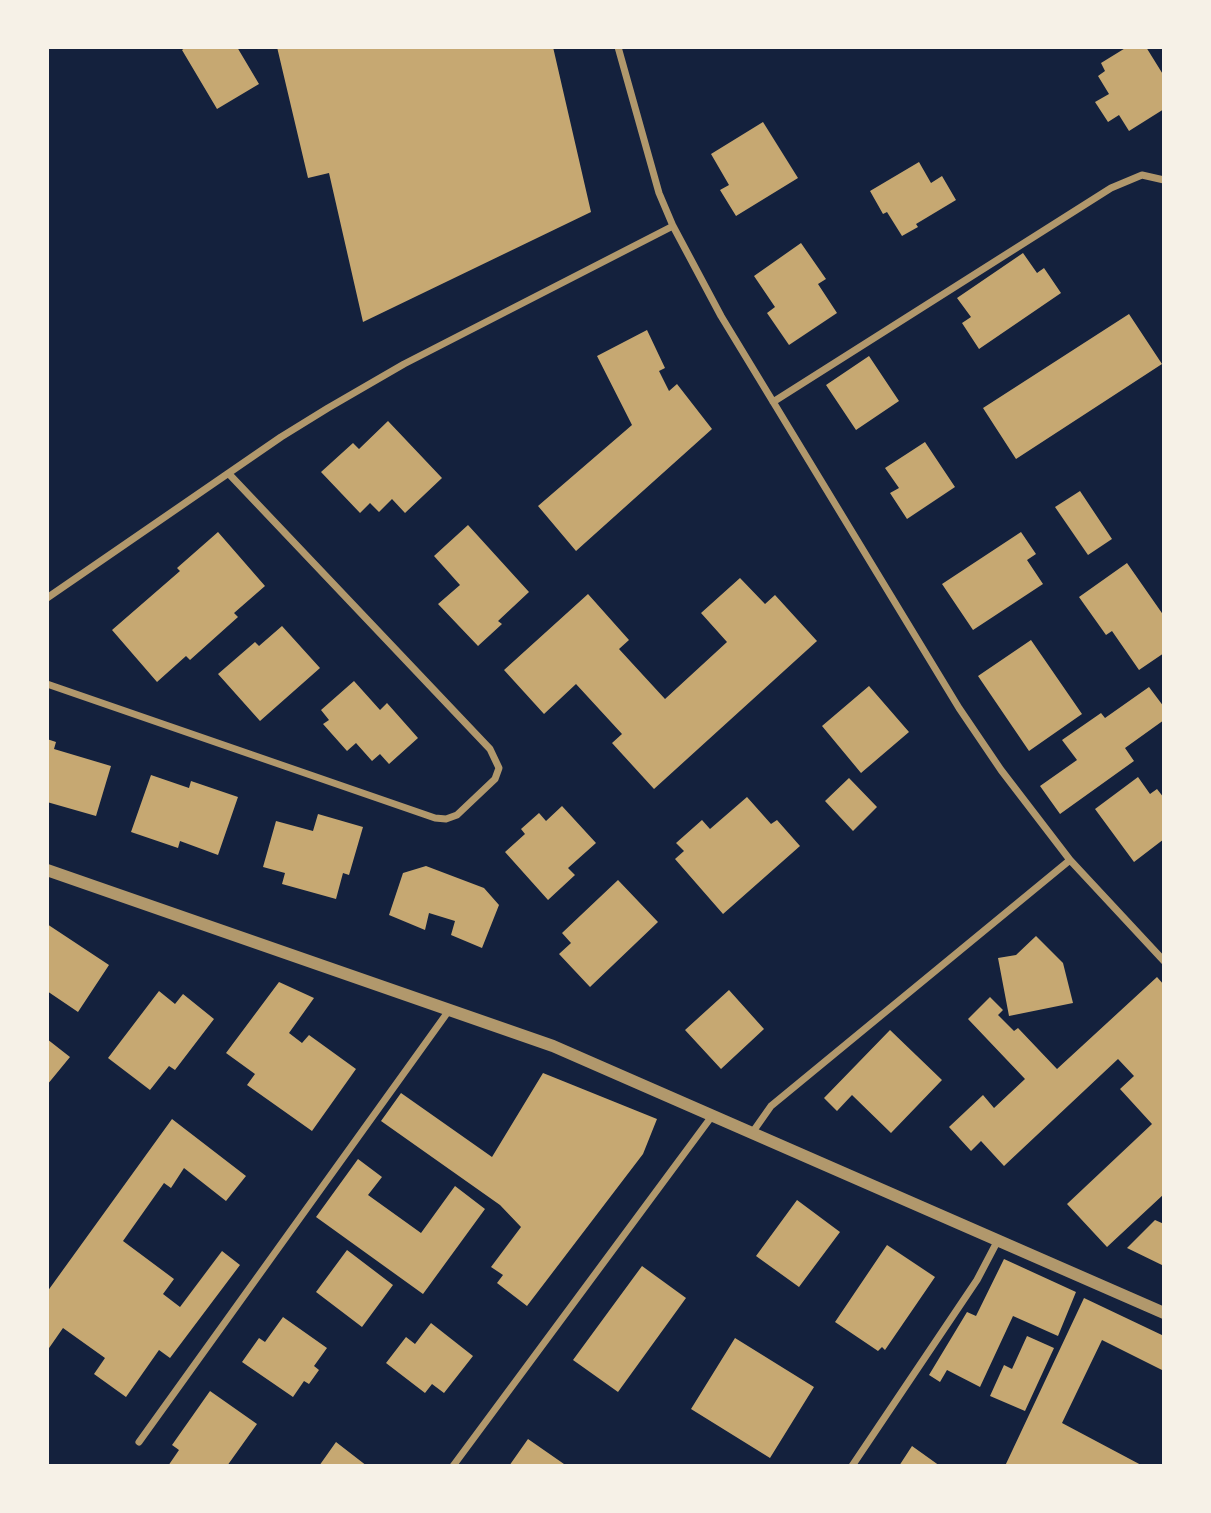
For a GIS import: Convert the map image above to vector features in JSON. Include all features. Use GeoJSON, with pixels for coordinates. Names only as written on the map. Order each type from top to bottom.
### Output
{"type":"FeatureCollection","features":[{"type":"Feature","properties":{"kind":"street"},"geometry":{"type":"LineString","coordinates":[[618,47],[659,193],[673,226],[721,316],[959,708],[1000,770],[1070,860],[1164,961]]}},
{"type":"Feature","properties":{"kind":"street"},"geometry":{"type":"LineString","coordinates":[[773,402],[1111,188],[1142,175],[1164,180]]}},
{"type":"Feature","properties":{"kind":"street"},"geometry":{"type":"LineString","coordinates":[[47,598],[281,437],[404,365],[673,226]]}},
{"type":"Feature","properties":{"kind":"street"},"geometry":{"type":"LineString","coordinates":[[47,684],[435,818],[446,820],[457,815],[495,779],[499,768],[490,749],[229,474]]}},
{"type":"Feature","properties":{"kind":"street"},"geometry":{"type":"LineString","coordinates":[[751,1133],[771,1106],[1070,860]]}},
{"type":"Feature","properties":{"kind":"street"},"geometry":{"type":"LineString","coordinates":[[47,870],[553,1046],[1164,1313]]}},
{"type":"Feature","properties":{"kind":"street"},"geometry":{"type":"LineString","coordinates":[[139,1442],[450,1009]]}},
{"type":"Feature","properties":{"kind":"street"},"geometry":{"type":"LineString","coordinates":[[453,1466],[712,1116]]}},
{"type":"Feature","properties":{"kind":"street"},"geometry":{"type":"LineString","coordinates":[[852,1466],[977,1280],[998,1240]]}},
{"type":"Feature","properties":{"kind":"building"},"geometry":{"type":"Polygon","coordinates":[[[186,47],[237,47],[259,84],[217,109],[182,50],[186,47]]]}},
{"type":"Feature","properties":{"kind":"building"},"geometry":{"type":"Polygon","coordinates":[[[277,47],[553,47],[591,212],[363,322],[329,173],[308,178],[277,47]]]}},
{"type":"Feature","properties":{"kind":"building"},"geometry":{"type":"Polygon","coordinates":[[[1127,47],[1146,47],[1164,76],[1164,109],[1129,131],[1119,115],[1108,122],[1095,102],[1109,94],[1098,76],[1105,71],[1101,63],[1127,47]]]}},
{"type":"Feature","properties":{"kind":"building"},"geometry":{"type":"Polygon","coordinates":[[[763,122],[798,178],[736,216],[720,190],[729,185],[711,154],[763,122]]]}},
{"type":"Feature","properties":{"kind":"building"},"geometry":{"type":"Polygon","coordinates":[[[919,162],[931,183],[942,176],[956,200],[916,224],[918,227],[902,236],[887,212],[883,214],[870,191],[919,162]]]}},
{"type":"Feature","properties":{"kind":"building"},"geometry":{"type":"Polygon","coordinates":[[[801,243],[826,279],[818,284],[837,313],[789,345],[767,313],[775,307],[754,276],[801,243]]]}},
{"type":"Feature","properties":{"kind":"building"},"geometry":{"type":"Polygon","coordinates":[[[1023,253],[1037,273],[1044,268],[1061,293],[979,349],[962,323],[971,317],[957,298],[1023,253]]]}},
{"type":"Feature","properties":{"kind":"building"},"geometry":{"type":"Polygon","coordinates":[[[1129,314],[1162,364],[1016,459],[983,408],[1129,314]]]}},
{"type":"Feature","properties":{"kind":"building"},"geometry":{"type":"Polygon","coordinates":[[[647,330],[665,368],[659,371],[669,391],[677,384],[712,429],[576,551],[538,506],[632,425],[597,356],[647,330]]]}},
{"type":"Feature","properties":{"kind":"building"},"geometry":{"type":"Polygon","coordinates":[[[869,356],[899,401],[856,430],[826,385],[869,356]]]}},
{"type":"Feature","properties":{"kind":"building"},"geometry":{"type":"Polygon","coordinates":[[[388,421],[442,478],[405,513],[392,499],[379,512],[370,503],[360,513],[321,472],[353,443],[359,449],[388,421]]]}},
{"type":"Feature","properties":{"kind":"building"},"geometry":{"type":"Polygon","coordinates":[[[925,442],[955,487],[907,519],[890,493],[899,488],[885,468],[925,442]]]}},
{"type":"Feature","properties":{"kind":"building"},"geometry":{"type":"Polygon","coordinates":[[[1080,491],[1112,539],[1088,555],[1055,507],[1080,491]]]}},
{"type":"Feature","properties":{"kind":"building"},"geometry":{"type":"Polygon","coordinates":[[[468,525],[529,592],[498,621],[502,624],[478,646],[438,604],[460,585],[434,556],[468,525]]]}},
{"type":"Feature","properties":{"kind":"building"},"geometry":{"type":"Polygon","coordinates":[[[218,532],[265,586],[234,613],[238,617],[190,660],[186,656],[157,682],[112,630],[180,571],[177,568],[218,532]]]}},
{"type":"Feature","properties":{"kind":"building"},"geometry":{"type":"Polygon","coordinates":[[[1021,532],[1036,554],[1027,560],[1043,584],[973,630],[942,584],[1021,532]]]}},
{"type":"Feature","properties":{"kind":"building"},"geometry":{"type":"Polygon","coordinates":[[[1127,563],[1164,616],[1164,653],[1139,670],[1112,631],[1106,635],[1079,597],[1127,563]]]}},
{"type":"Feature","properties":{"kind":"building"},"geometry":{"type":"Polygon","coordinates":[[[740,578],[765,604],[775,595],[817,641],[654,789],[612,743],[622,734],[576,684],[544,714],[504,670],[588,594],[629,640],[619,649],[665,699],[727,642],[701,613],[740,578]]]}},
{"type":"Feature","properties":{"kind":"building"},"geometry":{"type":"Polygon","coordinates":[[[282,626],[320,668],[260,721],[218,674],[255,642],[259,646],[282,626]]]}},
{"type":"Feature","properties":{"kind":"building"},"geometry":{"type":"Polygon","coordinates":[[[1031,640],[1082,714],[1029,751],[978,676],[1031,640]]]}},
{"type":"Feature","properties":{"kind":"building"},"geometry":{"type":"Polygon","coordinates":[[[354,681],[380,710],[387,703],[418,738],[389,764],[380,754],[372,761],[356,743],[347,751],[323,724],[329,720],[321,710],[354,681]]]}},
{"type":"Feature","properties":{"kind":"building"},"geometry":{"type":"Polygon","coordinates":[[[869,686],[909,732],[861,773],[822,726],[869,686]]]}},
{"type":"Feature","properties":{"kind":"building"},"geometry":{"type":"Polygon","coordinates":[[[1149,687],[1164,707],[1164,720],[1125,748],[1134,761],[1060,814],[1040,786],[1077,760],[1062,740],[1101,713],[1105,718],[1149,687]]]}},
{"type":"Feature","properties":{"kind":"building"},"geometry":{"type":"Polygon","coordinates":[[[47,739],[56,742],[54,749],[111,766],[96,816],[47,802],[47,739]]]}},
{"type":"Feature","properties":{"kind":"building"},"geometry":{"type":"Polygon","coordinates":[[[151,775],[189,788],[191,781],[238,797],[218,855],[180,841],[178,848],[131,832],[151,775]]]}},
{"type":"Feature","properties":{"kind":"building"},"geometry":{"type":"Polygon","coordinates":[[[1138,777],[1150,794],[1157,789],[1164,798],[1164,839],[1134,862],[1095,809],[1138,777]]]}},
{"type":"Feature","properties":{"kind":"building"},"geometry":{"type":"Polygon","coordinates":[[[849,778],[877,807],[853,831],[825,801],[849,778]]]}},
{"type":"Feature","properties":{"kind":"building"},"geometry":{"type":"Polygon","coordinates":[[[747,797],[771,824],[777,820],[800,846],[723,914],[675,859],[684,851],[676,843],[702,820],[710,829],[747,797]]]}},
{"type":"Feature","properties":{"kind":"building"},"geometry":{"type":"Polygon","coordinates":[[[562,806],[596,843],[568,868],[575,875],[548,900],[505,852],[525,834],[521,829],[539,813],[546,821],[562,806]]]}},
{"type":"Feature","properties":{"kind":"building"},"geometry":{"type":"Polygon","coordinates":[[[318,814],[363,827],[349,875],[343,873],[336,899],[282,884],[285,873],[263,867],[276,821],[313,831],[318,814]]]}},
{"type":"Feature","properties":{"kind":"building"},"geometry":{"type":"Polygon","coordinates":[[[426,866],[484,888],[499,905],[482,948],[451,935],[455,921],[429,913],[425,930],[389,915],[403,873],[426,866]]]}},
{"type":"Feature","properties":{"kind":"building"},"geometry":{"type":"Polygon","coordinates":[[[618,880],[658,922],[590,987],[559,954],[571,943],[562,933],[618,880]]]}},
{"type":"Feature","properties":{"kind":"building"},"geometry":{"type":"Polygon","coordinates":[[[47,924],[109,965],[78,1012],[47,991],[47,924]]]}},
{"type":"Feature","properties":{"kind":"building"},"geometry":{"type":"Polygon","coordinates":[[[1036,936],[1063,963],[1073,1003],[1009,1016],[998,958],[1016,955],[1036,936]]]}},
{"type":"Feature","properties":{"kind":"building"},"geometry":{"type":"Polygon","coordinates":[[[1157,977],[1164,985],[1164,1194],[1107,1247],[1067,1204],[1152,1124],[1120,1089],[1134,1076],[1118,1059],[1004,1166],[981,1141],[971,1151],[949,1127],[983,1095],[994,1108],[1025,1079],[968,1019],[990,997],[1003,1010],[998,1015],[1014,1031],[1018,1028],[1057,1069],[1157,977]]]}},
{"type":"Feature","properties":{"kind":"building"},"geometry":{"type":"Polygon","coordinates":[[[279,982],[314,998],[289,1033],[302,1043],[309,1035],[356,1069],[312,1131],[247,1085],[255,1074],[226,1053],[279,982]]]}},
{"type":"Feature","properties":{"kind":"building"},"geometry":{"type":"Polygon","coordinates":[[[729,990],[764,1029],[721,1069],[685,1030],[729,990]]]}},
{"type":"Feature","properties":{"kind":"building"},"geometry":{"type":"Polygon","coordinates":[[[159,991],[175,1004],[183,994],[214,1019],[175,1070],[169,1066],[150,1090],[108,1058],[159,991]]]}},
{"type":"Feature","properties":{"kind":"building"},"geometry":{"type":"Polygon","coordinates":[[[890,1030],[942,1080],[891,1133],[852,1095],[837,1111],[824,1098],[890,1030]]]}},
{"type":"Feature","properties":{"kind":"building"},"geometry":{"type":"Polygon","coordinates":[[[47,1039],[70,1057],[47,1085],[47,1039]]]}},
{"type":"Feature","properties":{"kind":"building"},"geometry":{"type":"Polygon","coordinates":[[[543,1073],[657,1119],[643,1154],[527,1306],[497,1283],[503,1275],[491,1267],[521,1227],[500,1205],[381,1121],[401,1093],[492,1157],[543,1073]]]}},
{"type":"Feature","properties":{"kind":"building"},"geometry":{"type":"Polygon","coordinates":[[[172,1119],[246,1176],[226,1201],[184,1168],[171,1188],[164,1183],[123,1241],[174,1279],[163,1294],[180,1307],[222,1251],[240,1265],[170,1358],[159,1350],[126,1397],[94,1374],[105,1358],[63,1328],[47,1351],[47,1292],[172,1119]]]}},
{"type":"Feature","properties":{"kind":"building"},"geometry":{"type":"Polygon","coordinates":[[[358,1159],[382,1177],[368,1195],[421,1233],[455,1186],[485,1209],[423,1294],[316,1217],[358,1159]]]}},
{"type":"Feature","properties":{"kind":"building"},"geometry":{"type":"Polygon","coordinates":[[[797,1200],[840,1232],[799,1287],[756,1256],[797,1200]]]}},
{"type":"Feature","properties":{"kind":"building"},"geometry":{"type":"Polygon","coordinates":[[[1155,1220],[1164,1224],[1164,1266],[1127,1248],[1155,1220]]]}},
{"type":"Feature","properties":{"kind":"building"},"geometry":{"type":"Polygon","coordinates":[[[887,1245],[935,1277],[885,1350],[882,1347],[878,1351],[835,1322],[887,1245]]]}},
{"type":"Feature","properties":{"kind":"building"},"geometry":{"type":"Polygon","coordinates":[[[347,1250],[393,1285],[362,1327],[316,1292],[347,1250]]]}},
{"type":"Feature","properties":{"kind":"building"},"geometry":{"type":"Polygon","coordinates":[[[1004,1259],[1076,1292],[1058,1336],[1013,1316],[980,1387],[947,1370],[940,1382],[929,1375],[967,1312],[976,1316],[1004,1259]]]}},
{"type":"Feature","properties":{"kind":"building"},"geometry":{"type":"Polygon","coordinates":[[[642,1266],[686,1298],[618,1392],[573,1360],[642,1266]]]}},
{"type":"Feature","properties":{"kind":"building"},"geometry":{"type":"Polygon","coordinates":[[[1084,1298],[1164,1336],[1164,1371],[1102,1340],[1062,1423],[1143,1466],[1005,1466],[1084,1298]]]}},
{"type":"Feature","properties":{"kind":"building"},"geometry":{"type":"Polygon","coordinates":[[[283,1317],[327,1348],[314,1366],[319,1370],[309,1384],[304,1381],[293,1397],[242,1362],[259,1338],[265,1342],[283,1317]]]}},
{"type":"Feature","properties":{"kind":"building"},"geometry":{"type":"Polygon","coordinates":[[[431,1323],[473,1356],[444,1393],[432,1384],[425,1393],[386,1363],[406,1337],[415,1344],[431,1323]]]}},
{"type":"Feature","properties":{"kind":"building"},"geometry":{"type":"Polygon","coordinates":[[[1027,1336],[1054,1348],[1025,1411],[990,1396],[1004,1365],[1012,1369],[1027,1336]]]}},
{"type":"Feature","properties":{"kind":"building"},"geometry":{"type":"Polygon","coordinates":[[[735,1338],[814,1387],[770,1458],[691,1409],[735,1338]]]}},
{"type":"Feature","properties":{"kind":"building"},"geometry":{"type":"Polygon","coordinates":[[[210,1391],[257,1424],[227,1466],[168,1466],[179,1450],[172,1445],[210,1391]]]}},
{"type":"Feature","properties":{"kind":"building"},"geometry":{"type":"Polygon","coordinates":[[[528,1439],[564,1464],[509,1466],[528,1439]]]}},
{"type":"Feature","properties":{"kind":"building"},"geometry":{"type":"Polygon","coordinates":[[[336,1442],[367,1466],[319,1466],[336,1442]]]}},
{"type":"Feature","properties":{"kind":"building"},"geometry":{"type":"Polygon","coordinates":[[[912,1446],[940,1466],[899,1466],[912,1446]]]}}]}
